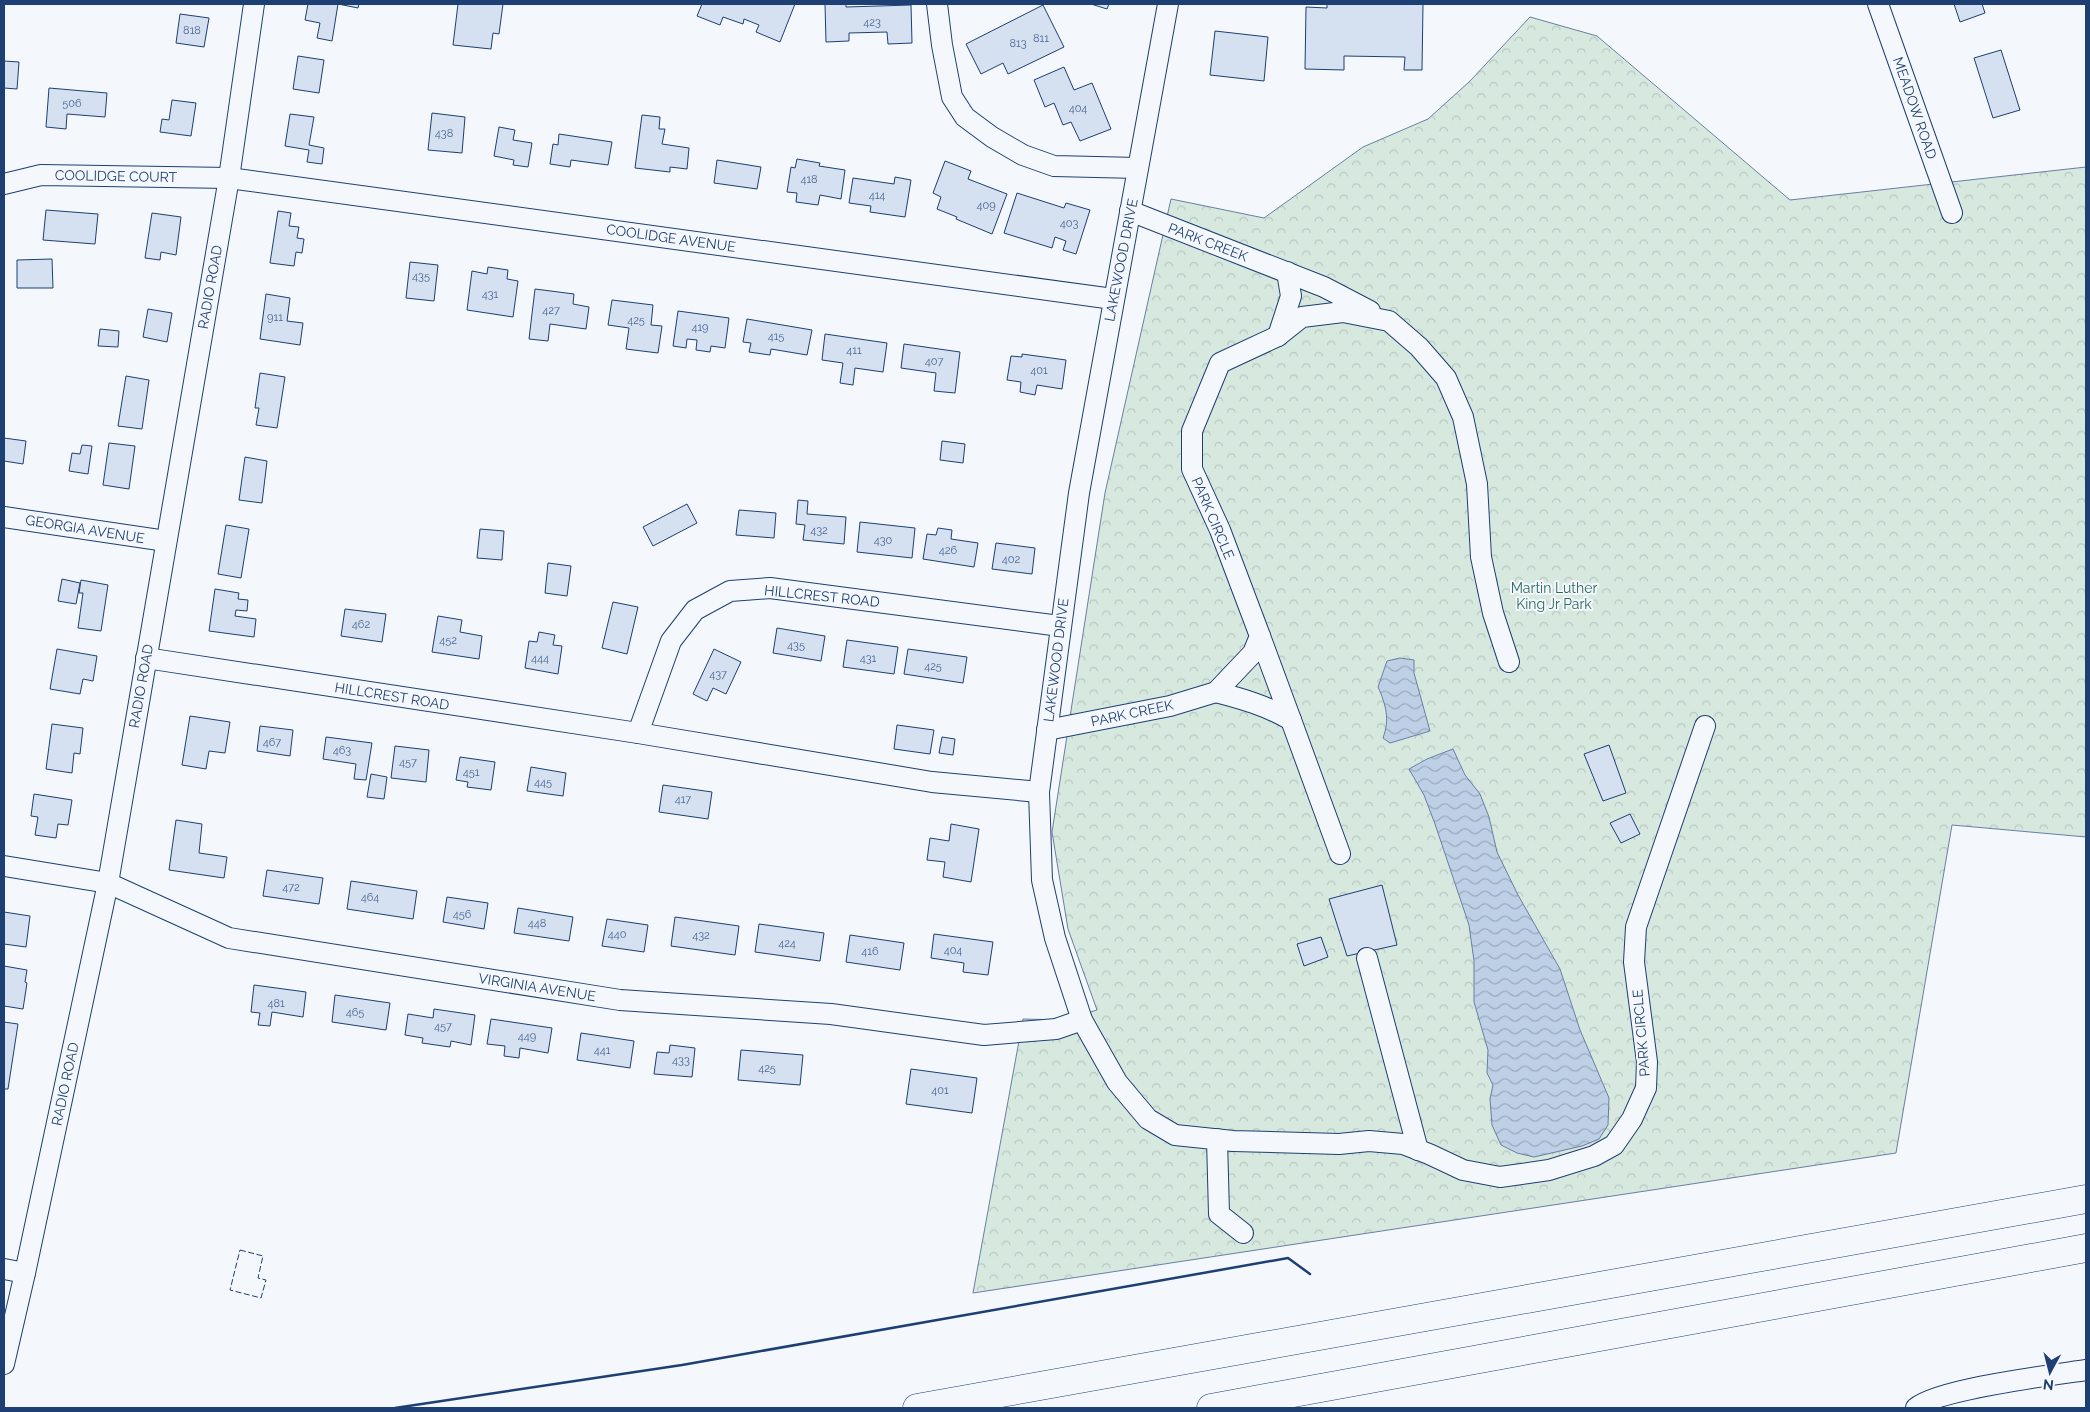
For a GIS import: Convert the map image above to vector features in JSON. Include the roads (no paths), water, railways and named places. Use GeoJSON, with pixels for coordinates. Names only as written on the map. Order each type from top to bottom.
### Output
{"type":"FeatureCollection","features":[{"type":"Feature","properties":{"kind":"highway"},"geometry":{"type":"LineString","coordinates":[[917,1408],[2086,1199]]}},
{"type":"Feature","properties":{"kind":"highway"},"geometry":{"type":"LineString","coordinates":[[1210,1408],[2086,1248]]}},
{"type":"Feature","properties":{"kind":"street","name":"RADIO ROAD"},"geometry":{"type":"LineString","coordinates":[[4,1364],[108,883],[229,178],[254,4]]}},
{"type":"Feature","properties":{"kind":"street"},"geometry":{"type":"LineString","coordinates":[[938,4],[942,45],[952,97],[965,117],[992,138],[1024,155],[1054,166],[1138,168]]}},
{"type":"Feature","properties":{"kind":"street","name":"LAKEWOOD DRIVE"},"geometry":{"type":"LineString","coordinates":[[1168,4],[1079,493],[1039,792],[1042,880],[1055,938],[1082,1020],[1117,1082],[1148,1119],[1175,1135],[1217,1139]]}},
{"type":"Feature","properties":{"kind":"street","name":"MEADOW ROAD"},"geometry":{"type":"LineString","coordinates":[[1878,4],[1952,213]]}},
{"type":"Feature","properties":{"kind":"street","name":"COOLIDGE COURT"},"geometry":{"type":"LineString","coordinates":[[4,184],[41,175],[229,178]]}},
{"type":"Feature","properties":{"kind":"street","name":"COOLIDGE AVENUE"},"geometry":{"type":"LineString","coordinates":[[229,178],[1113,299]]}},
{"type":"Feature","properties":{"kind":"street","name":"PARK CREEK"},"geometry":{"type":"LineString","coordinates":[[1130,211],[1324,287],[1390,321]]}},
{"type":"Feature","properties":{"kind":"street"},"geometry":{"type":"LineString","coordinates":[[1278,336],[1291,296],[1287,272]]}},
{"type":"Feature","properties":{"kind":"street","name":"PARK CIRCLE"},"geometry":{"type":"LineString","coordinates":[[1260,636],[1220,530],[1192,469],[1192,431],[1220,362],[1278,336],[1302,317],[1343,312],[1390,321]]}},
{"type":"Feature","properties":{"kind":"street"},"geometry":{"type":"LineString","coordinates":[[1390,321],[1419,347],[1446,378],[1463,417],[1477,484],[1481,557],[1492,613],[1509,662]]}},
{"type":"Feature","properties":{"kind":"street","name":"GEORGIA AVENUE"},"geometry":{"type":"LineString","coordinates":[[4,516],[166,542]]}},
{"type":"Feature","properties":{"kind":"street","name":"HILLCREST ROAD"},"geometry":{"type":"LineString","coordinates":[[638,733],[671,642],[695,610],[730,591],[770,588],[1060,626]]}},
{"type":"Feature","properties":{"kind":"street"},"geometry":{"type":"LineString","coordinates":[[1260,636],[1253,653],[1216,692],[1252,701],[1274,710],[1291,720]]}},
{"type":"Feature","properties":{"kind":"street"},"geometry":{"type":"LineString","coordinates":[[1260,636],[1340,854]]}},
{"type":"Feature","properties":{"kind":"street","name":"HILLCREST ROAD"},"geometry":{"type":"LineString","coordinates":[[146,658],[638,733],[932,782],[1039,792]]}},
{"type":"Feature","properties":{"kind":"street","name":"PARK CREEK"},"geometry":{"type":"LineString","coordinates":[[1047,730],[1170,706],[1216,692]]}},
{"type":"Feature","properties":{"kind":"street","name":"PARK CIRCLE"},"geometry":{"type":"LineString","coordinates":[[1217,1139],[1339,1144],[1369,1141],[1403,1144],[1463,1170],[1500,1177],[1549,1170],[1594,1156],[1614,1145],[1624,1132],[1646,1088],[1647,1062],[1634,962],[1636,927],[1705,726]]}},
{"type":"Feature","properties":{"kind":"street","name":"VIRGINIA AVENUE"},"geometry":{"type":"LineString","coordinates":[[4,866],[108,883],[229,938],[620,1000],[831,1014],[984,1035],[1056,1028],[1082,1020]]}},
{"type":"Feature","properties":{"kind":"street"},"geometry":{"type":"LineString","coordinates":[[1367,958],[1418,1150]]}},
{"type":"Feature","properties":{"kind":"street"},"geometry":{"type":"LineString","coordinates":[[1217,1139],[1219,1214],[1243,1233]]}},
{"type":"Feature","properties":{"kind":"street"},"geometry":{"type":"LineString","coordinates":[[4,1269],[25,1273]]}},
{"type":"Feature","properties":{"kind":"street"},"geometry":{"type":"LineString","coordinates":[[1916,1408],[1921,1404],[1952,1393],[2086,1370]]}},
{"type":"Feature","properties":{"kind":"water"},"geometry":{"type":"Polygon","coordinates":[[[1400,658],[1414,660],[1414,673],[1430,731],[1390,743],[1383,738],[1387,718],[1378,687],[1387,661],[1400,658]]]}},
{"type":"Feature","properties":{"kind":"water"},"geometry":{"type":"Polygon","coordinates":[[[1453,749],[1465,775],[1480,794],[1489,817],[1497,852],[1518,895],[1560,969],[1580,1030],[1609,1098],[1608,1125],[1599,1139],[1582,1146],[1534,1157],[1517,1153],[1501,1145],[1492,1125],[1490,1099],[1493,1085],[1487,1073],[1488,1050],[1474,1002],[1474,961],[1469,925],[1424,795],[1409,769],[1427,759],[1453,749]]]}},
{"type":"Feature","properties":{"kind":"park label","name":"Martin Luther King Jr Park"},"geometry":{"type":"Point","coordinates":[1554,596]}}]}
